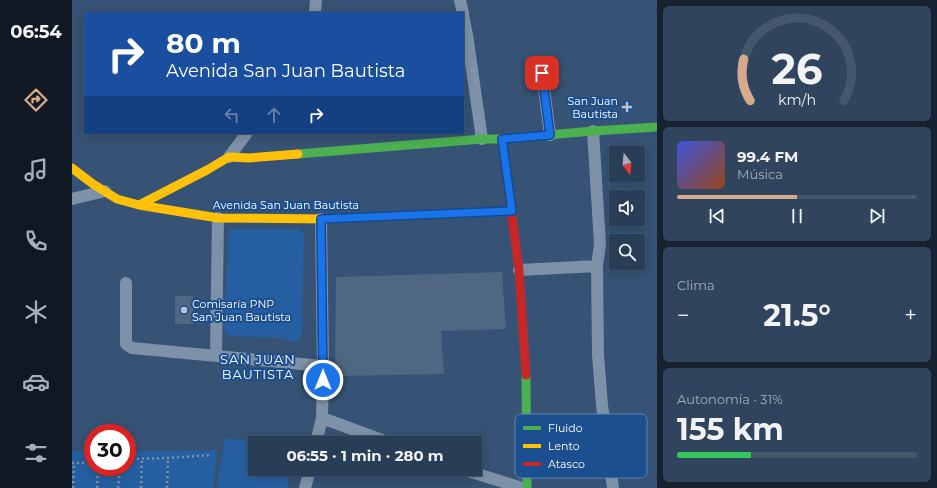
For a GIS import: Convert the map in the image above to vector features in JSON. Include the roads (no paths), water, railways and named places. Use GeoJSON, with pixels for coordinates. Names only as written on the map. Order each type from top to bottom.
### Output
{"type":"FeatureCollection","features":[{"type":"Feature","properties":{"kind":"main road"},"geometry":{"type":"LineString","coordinates":[[139,205],[229,157],[249,158],[482,139],[502,139],[657,127]]}},
{"type":"Feature","properties":{"kind":"main road"},"geometry":{"type":"LineString","coordinates":[[502,139],[519,270],[526,375],[526,414]]}},
{"type":"Feature","properties":{"kind":"main road","name":"Avenida San Juan Bautista"},"geometry":{"type":"LineString","coordinates":[[72,168],[93,184],[117,199],[139,205],[218,218],[321,219],[512,211]]}},
{"type":"Feature","properties":{"kind":"main road"},"geometry":{"type":"LineString","coordinates":[[527,478],[527,488]]}},
{"type":"Feature","properties":{"kind":"street"},"geometry":{"type":"LineString","coordinates":[[315,12],[316,0]]}},
{"type":"Feature","properties":{"kind":"street"},"geometry":{"type":"LineString","coordinates":[[460,0],[463,12]]}},
{"type":"Feature","properties":{"kind":"street"},"geometry":{"type":"LineString","coordinates":[[464,26],[466,51],[482,139]]}},
{"type":"Feature","properties":{"kind":"street"},"geometry":{"type":"LineString","coordinates":[[542,73],[550,135]]}},
{"type":"Feature","properties":{"kind":"street"},"geometry":{"type":"LineString","coordinates":[[592,131],[600,244],[597,266],[598,355],[603,414]]}},
{"type":"Feature","properties":{"kind":"street"},"geometry":{"type":"LineString","coordinates":[[229,157],[246,134]]}},
{"type":"Feature","properties":{"kind":"street"},"geometry":{"type":"LineString","coordinates":[[72,200],[105,191]]}},
{"type":"Feature","properties":{"kind":"street"},"geometry":{"type":"LineString","coordinates":[[216,356],[218,218]]}},
{"type":"Feature","properties":{"kind":"street"},"geometry":{"type":"LineString","coordinates":[[318,436],[322,418],[323,366],[321,219]]}},
{"type":"Feature","properties":{"kind":"street"},"geometry":{"type":"LineString","coordinates":[[519,270],[597,266]]}},
{"type":"Feature","properties":{"kind":"street"},"geometry":{"type":"LineString","coordinates":[[126,283],[126,344],[132,348],[323,366]]}},
{"type":"Feature","properties":{"kind":"street"},"geometry":{"type":"LineString","coordinates":[[322,418],[371,436]]}},
{"type":"Feature","properties":{"kind":"street"},"geometry":{"type":"LineString","coordinates":[[482,475],[522,488]]}},
{"type":"Feature","properties":{"kind":"street"},"geometry":{"type":"LineString","coordinates":[[305,488],[308,476]]}},
{"type":"Feature","properties":{"kind":"street"},"geometry":{"type":"LineString","coordinates":[[611,478],[612,488]]}},
{"type":"Feature","properties":{"kind":"place","name":"San Juan Bautista"},"geometry":{"type":"Point","coordinates":[627,107]}},
{"type":"Feature","properties":{"kind":"place","name":"Comisaría PNP San Juan Bautista"},"geometry":{"type":"Point","coordinates":[184,310]}},
{"type":"Feature","properties":{"kind":"district","name":"SAN JUAN BAUTISTA"},"geometry":{"type":"Point","coordinates":[258,366]}}]}
